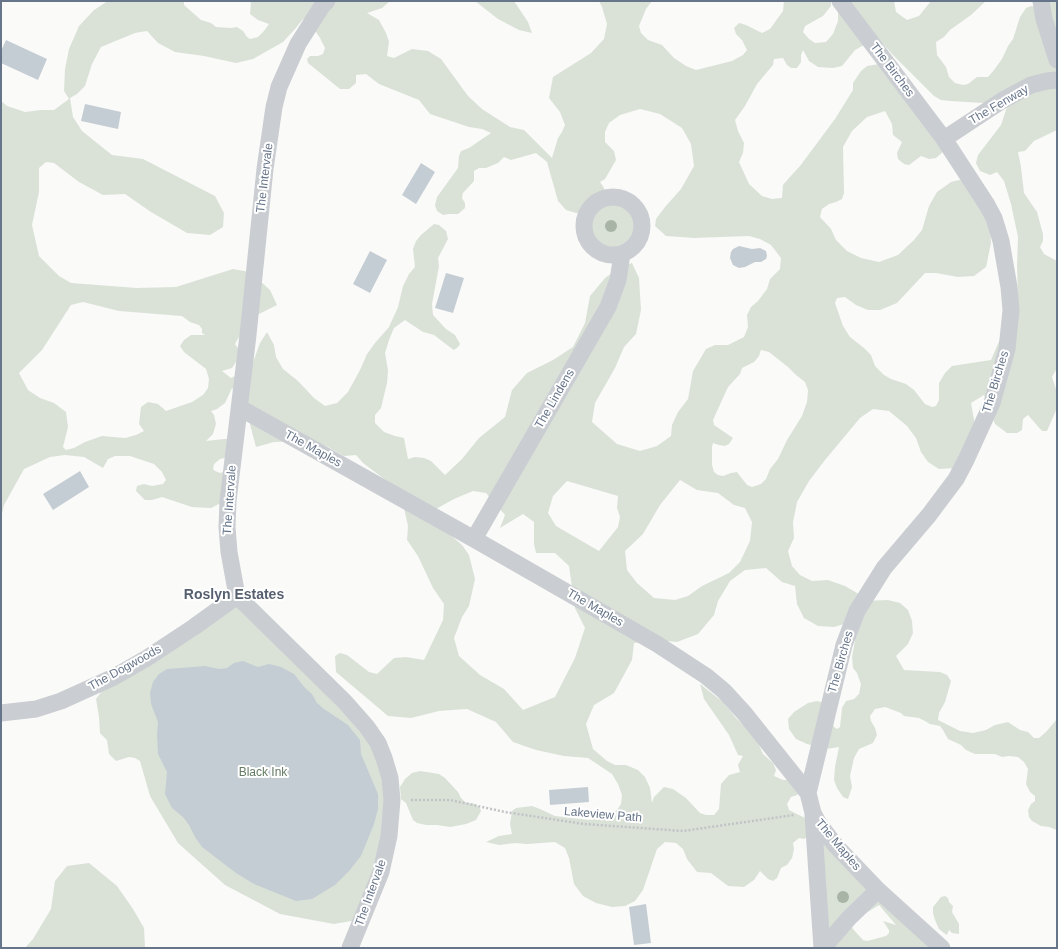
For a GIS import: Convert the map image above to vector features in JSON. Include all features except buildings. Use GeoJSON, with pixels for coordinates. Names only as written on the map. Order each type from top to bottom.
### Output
{"type":"FeatureCollection","features":[{"type":"Feature","properties":{"kind":"street","name":"The Intervale"},"geometry":{"type":"LineString","coordinates":[[327,1],[322,6],[298,44],[279,87],[274,107],[265,169],[240,408],[228,501],[227,526],[229,552],[238,596],[346,702],[367,727],[378,743],[390,778],[392,800],[389,836],[381,872],[350,948]]}},
{"type":"Feature","properties":{"kind":"street","name":"The Birches"},"geometry":{"type":"LineString","coordinates":[[808,793],[844,645],[857,611],[884,568],[929,515],[961,470],[992,403],[1007,349],[1011,310],[1003,249],[994,218],[985,201],[944,139],[840,1]]}},
{"type":"Feature","properties":{"kind":"street"},"geometry":{"type":"LineString","coordinates":[[1041,1],[1044,18],[1057,60]]}},
{"type":"Feature","properties":{"kind":"street","name":"The Fenway"},"geometry":{"type":"LineString","coordinates":[[944,139],[1003,100],[1031,85],[1057,80]]}},
{"type":"Feature","properties":{"kind":"street","name":"The Lindens"},"geometry":{"type":"LineString","coordinates":[[474,539],[608,307],[618,280],[622,254]]}},
{"type":"Feature","properties":{"kind":"street","name":"The Maples"},"geometry":{"type":"LineString","coordinates":[[240,408],[474,539],[674,654],[706,676],[724,691],[745,714],[808,793],[813,813],[819,824],[836,846],[878,890],[942,948]]}},
{"type":"Feature","properties":{"kind":"street","name":"The Dogwoods"},"geometry":{"type":"LineString","coordinates":[[1,713],[36,709],[61,702],[114,677],[194,627],[238,596]]}},
{"type":"Feature","properties":{"kind":"street"},"geometry":{"type":"LineString","coordinates":[[813,813],[822,948]]}},
{"type":"Feature","properties":{"kind":"street"},"geometry":{"type":"LineString","coordinates":[[822,948],[849,918],[878,890]]}},
{"type":"Feature","properties":{"kind":"path","name":"Lakeview Path"},"geometry":{"type":"LineString","coordinates":[[392,800],[450,800],[505,812],[584,824],[682,831],[813,813]]}},
{"type":"Feature","properties":{"kind":"green space"},"geometry":{"type":"Polygon","coordinates":[[[108,1],[184,1],[184,5],[201,20],[211,23],[216,27],[237,27],[250,39],[258,37],[269,24],[258,20],[250,14],[251,1],[390,1],[382,8],[367,13],[379,20],[386,33],[389,42],[387,56],[394,58],[412,49],[428,51],[441,59],[468,96],[482,109],[510,127],[524,130],[552,158],[558,138],[565,125],[560,112],[549,98],[553,77],[591,53],[604,39],[607,24],[599,1],[652,1],[646,9],[639,26],[641,33],[648,40],[662,45],[674,58],[686,66],[696,70],[732,61],[743,55],[747,50],[742,40],[736,34],[734,28],[739,23],[762,33],[770,29],[783,11],[784,1],[831,1],[831,6],[823,16],[805,26],[803,32],[815,43],[826,42],[833,34],[838,21],[838,12],[849,1],[894,1],[896,12],[907,20],[919,16],[931,1],[986,1],[971,15],[936,42],[937,55],[946,67],[949,77],[955,83],[963,85],[968,84],[977,77],[988,77],[994,70],[1013,39],[1020,17],[1026,8],[1031,6],[1038,8],[1041,1],[1057,1],[1057,130],[1034,141],[1025,151],[1018,152],[1024,193],[1037,212],[1043,234],[1043,241],[1040,247],[1044,254],[1057,261],[1057,368],[1052,377],[1057,392],[1057,408],[1047,431],[1042,431],[1028,415],[1023,419],[1022,430],[1017,433],[1007,433],[995,424],[984,395],[971,403],[977,436],[956,468],[939,469],[928,462],[921,452],[916,438],[907,426],[889,411],[873,409],[860,418],[809,481],[797,502],[793,522],[794,538],[788,551],[792,566],[800,575],[812,581],[828,580],[845,586],[857,593],[863,601],[888,600],[900,603],[908,610],[912,621],[913,633],[908,644],[896,656],[904,670],[940,672],[947,675],[951,681],[945,702],[939,713],[938,720],[960,731],[973,733],[1008,722],[1020,730],[1028,732],[1034,738],[1039,738],[1057,719],[1057,830],[1041,826],[1032,821],[1029,817],[1028,810],[1031,804],[1035,801],[1035,796],[1030,792],[1026,784],[1028,769],[1024,762],[1018,757],[1002,757],[995,754],[975,754],[948,739],[940,726],[930,724],[919,718],[904,716],[901,713],[885,707],[875,709],[870,716],[877,735],[873,743],[859,749],[854,758],[850,776],[852,787],[848,799],[843,797],[834,780],[839,747],[826,749],[807,744],[796,739],[789,729],[788,719],[794,712],[808,703],[817,701],[825,703],[834,727],[837,729],[840,727],[842,708],[846,701],[854,699],[859,694],[861,684],[857,673],[853,668],[852,657],[855,641],[854,621],[834,627],[818,626],[804,618],[797,604],[795,586],[782,582],[766,568],[745,570],[730,581],[718,601],[714,615],[698,634],[677,642],[656,640],[634,643],[632,660],[614,693],[594,705],[586,724],[593,749],[607,761],[615,765],[626,765],[638,770],[645,777],[650,788],[652,803],[654,797],[664,787],[673,789],[686,798],[700,813],[714,815],[719,809],[721,784],[729,775],[740,772],[738,765],[743,756],[738,755],[729,735],[704,699],[700,684],[723,702],[736,718],[755,736],[763,754],[773,763],[776,770],[774,776],[783,780],[789,780],[800,791],[797,795],[791,797],[787,804],[789,810],[809,820],[809,836],[804,839],[799,838],[793,843],[794,849],[792,858],[787,865],[781,868],[777,878],[773,881],[768,879],[760,871],[754,880],[744,887],[728,886],[711,873],[697,872],[687,859],[683,849],[676,843],[665,842],[657,849],[643,890],[635,901],[625,906],[612,907],[596,903],[583,896],[574,884],[569,858],[565,848],[555,842],[499,845],[486,842],[499,836],[512,834],[510,824],[512,811],[516,808],[532,806],[555,816],[589,820],[605,817],[617,810],[621,804],[622,795],[612,774],[588,758],[564,756],[536,750],[513,742],[496,722],[467,709],[439,711],[411,718],[388,716],[336,672],[335,656],[340,653],[347,655],[369,672],[377,674],[394,658],[406,657],[424,660],[443,620],[444,604],[433,588],[418,556],[407,540],[408,526],[404,508],[391,484],[363,463],[356,455],[344,456],[326,446],[308,441],[274,442],[256,447],[244,402],[232,388],[225,403],[217,409],[211,411],[214,415],[216,424],[213,434],[206,441],[233,438],[235,456],[220,459],[214,464],[213,469],[220,473],[227,471],[221,503],[211,508],[192,507],[162,497],[152,500],[145,500],[136,491],[137,486],[144,484],[152,486],[163,484],[166,480],[162,472],[154,464],[130,456],[115,456],[108,459],[103,468],[84,457],[65,455],[50,457],[24,469],[4,505],[1,518],[1,101],[7,106],[25,112],[54,110],[69,99],[64,91],[65,69],[69,49],[79,26],[94,10],[108,1]],[[303,19],[283,42],[253,59],[236,63],[204,56],[175,52],[158,43],[147,31],[135,33],[101,47],[92,64],[85,86],[77,94],[70,98],[73,117],[82,131],[112,155],[143,159],[215,196],[224,213],[223,227],[210,235],[187,233],[151,212],[125,194],[103,195],[79,182],[54,163],[46,162],[39,168],[39,192],[32,225],[39,256],[59,276],[71,283],[137,288],[176,287],[233,269],[250,272],[270,290],[277,305],[257,315],[244,328],[235,344],[240,351],[238,359],[232,368],[222,371],[231,378],[247,371],[252,365],[260,343],[267,332],[274,345],[276,357],[283,369],[298,381],[314,398],[325,406],[337,403],[348,392],[367,354],[389,327],[398,307],[403,286],[409,274],[415,267],[413,249],[416,241],[434,224],[439,225],[446,231],[448,239],[438,258],[439,266],[432,304],[433,315],[446,329],[455,335],[460,344],[454,350],[434,335],[423,332],[405,320],[394,328],[385,353],[388,370],[387,383],[381,408],[375,415],[375,423],[384,432],[404,438],[408,459],[415,457],[424,458],[431,461],[445,475],[462,459],[479,438],[505,417],[512,390],[527,373],[553,360],[573,347],[585,323],[590,296],[605,278],[620,267],[632,263],[639,278],[641,310],[636,334],[624,347],[615,368],[595,403],[592,422],[617,444],[640,451],[657,446],[671,436],[672,425],[678,412],[688,399],[693,371],[706,349],[715,345],[728,345],[744,337],[748,327],[747,315],[751,307],[758,301],[767,289],[770,279],[780,269],[781,258],[771,245],[760,239],[749,236],[694,238],[666,236],[655,226],[656,219],[681,189],[694,166],[691,144],[682,128],[660,114],[640,109],[620,115],[609,123],[605,132],[605,142],[614,151],[616,160],[605,179],[600,182],[604,188],[602,198],[610,196],[620,197],[629,201],[636,208],[642,223],[642,230],[640,238],[630,250],[615,255],[607,255],[593,248],[587,240],[583,221],[587,211],[576,213],[566,210],[558,201],[547,162],[536,153],[511,160],[504,157],[498,163],[486,168],[479,168],[474,171],[474,181],[463,193],[462,198],[465,203],[465,208],[458,214],[443,215],[437,211],[435,205],[437,197],[458,168],[461,151],[469,148],[491,133],[430,114],[419,100],[379,84],[366,74],[356,75],[356,83],[349,89],[340,89],[308,63],[307,59],[310,56],[318,56],[323,54],[325,48],[307,19],[303,19]],[[874,34],[864,45],[855,50],[842,66],[833,68],[818,67],[809,61],[803,50],[801,62],[797,68],[791,68],[787,65],[783,58],[774,59],[773,65],[757,84],[745,106],[735,120],[738,131],[744,143],[743,153],[739,162],[749,184],[762,196],[772,199],[782,198],[783,185],[800,166],[835,119],[853,90],[853,83],[861,71],[867,66],[879,64],[945,150],[936,158],[929,159],[921,156],[909,165],[904,164],[898,159],[897,153],[902,142],[893,135],[892,124],[885,111],[867,117],[852,131],[843,147],[844,193],[842,199],[829,204],[822,209],[820,217],[831,229],[836,240],[847,251],[861,258],[879,262],[898,255],[922,230],[929,206],[937,192],[951,182],[959,180],[965,181],[989,212],[991,243],[986,267],[974,276],[958,277],[936,273],[925,273],[897,303],[880,310],[868,310],[856,305],[845,297],[837,298],[835,303],[843,326],[850,337],[871,355],[875,366],[884,375],[906,384],[914,390],[925,404],[932,407],[936,406],[939,400],[939,383],[945,373],[952,366],[991,360],[1018,297],[1018,237],[1011,204],[1004,181],[997,172],[990,175],[980,171],[976,163],[978,155],[1001,125],[1007,107],[989,101],[983,103],[941,100],[934,96],[874,34]],[[83,302],[71,305],[42,350],[19,373],[28,390],[40,398],[54,403],[66,412],[68,427],[63,447],[66,450],[102,436],[125,438],[136,435],[144,431],[139,424],[141,407],[148,402],[158,404],[166,411],[192,402],[203,395],[208,388],[209,379],[206,369],[184,352],[180,346],[184,340],[191,335],[205,335],[202,333],[202,329],[199,325],[190,322],[182,316],[119,311],[83,302]],[[761,350],[759,356],[754,362],[742,368],[740,374],[728,387],[713,420],[714,425],[733,438],[729,444],[725,446],[713,443],[712,447],[712,465],[714,472],[723,476],[737,472],[747,485],[752,487],[761,484],[766,479],[770,469],[778,459],[787,440],[802,416],[807,402],[808,390],[805,382],[769,352],[761,350]],[[680,480],[660,505],[643,534],[625,551],[627,570],[637,583],[654,598],[675,600],[688,596],[702,586],[729,573],[740,562],[750,541],[752,522],[745,508],[734,505],[718,493],[697,490],[680,480]],[[567,481],[553,496],[548,513],[556,526],[599,551],[618,527],[620,517],[617,508],[618,496],[567,481]],[[473,491],[436,509],[448,533],[462,545],[469,555],[475,579],[469,606],[462,617],[454,638],[459,656],[480,675],[504,689],[523,710],[555,697],[575,658],[585,628],[575,608],[569,566],[555,553],[536,553],[534,544],[534,522],[523,514],[500,528],[505,515],[486,493],[473,491]]]}},
{"type":"Feature","properties":{"kind":"green space"},"geometry":{"type":"Polygon","coordinates":[[[475,1],[514,1],[528,22],[532,33],[519,30],[498,19],[475,1]]]}},
{"type":"Feature","properties":{"kind":"green space","name":"Black Ink"},"geometry":{"type":"Polygon","coordinates":[[[237,596],[367,727],[392,800],[363,919],[334,924],[280,914],[225,885],[178,843],[150,796],[140,761],[129,757],[116,761],[109,754],[107,740],[100,733],[96,699],[103,690],[237,596]]]}},
{"type":"Feature","properties":{"kind":"green space"},"geometry":{"type":"Polygon","coordinates":[[[420,771],[439,774],[445,778],[458,792],[465,802],[475,804],[480,808],[481,811],[476,820],[466,824],[450,827],[426,825],[417,823],[413,820],[406,803],[401,799],[400,787],[405,779],[412,773],[420,771]]]}},
{"type":"Feature","properties":{"kind":"green space"},"geometry":{"type":"Polygon","coordinates":[[[819,824],[878,890],[823,948],[819,824]]]}},
{"type":"Feature","properties":{"kind":"green space"},"geometry":{"type":"Polygon","coordinates":[[[89,863],[117,886],[133,909],[144,928],[145,947],[25,948],[33,939],[51,909],[55,881],[67,866],[89,863]]]}},
{"type":"Feature","properties":{"kind":"green space"},"geometry":{"type":"Polygon","coordinates":[[[879,893],[945,948],[825,948],[879,893]],[[879,905],[850,923],[853,929],[863,940],[867,941],[886,936],[889,933],[889,930],[883,921],[896,925],[879,905]]]}},
{"type":"Feature","properties":{"kind":"green space"},"geometry":{"type":"Polygon","coordinates":[[[945,896],[953,906],[952,912],[959,924],[959,934],[952,933],[949,930],[947,935],[939,929],[935,920],[933,907],[941,897],[945,896]]]}},
{"type":"Feature","properties":{"kind":"shaded area"},"geometry":{"type":"Polygon","coordinates":[[[6,40],[47,59],[38,80],[1,63],[1,51],[6,40]]]}},
{"type":"Feature","properties":{"kind":"shaded area"},"geometry":{"type":"Polygon","coordinates":[[[85,104],[121,112],[118,129],[81,121],[85,104]]]}},
{"type":"Feature","properties":{"kind":"shaded area"},"geometry":{"type":"Polygon","coordinates":[[[421,163],[435,172],[416,204],[402,195],[421,163]]]}},
{"type":"Feature","properties":{"kind":"shaded area"},"geometry":{"type":"Polygon","coordinates":[[[739,246],[752,249],[760,248],[766,251],[766,259],[761,262],[755,262],[739,268],[733,265],[730,258],[733,249],[739,246]]]}},
{"type":"Feature","properties":{"kind":"shaded area"},"geometry":{"type":"Polygon","coordinates":[[[370,251],[387,260],[370,293],[353,284],[370,251]]]}},
{"type":"Feature","properties":{"kind":"shaded area"},"geometry":{"type":"Polygon","coordinates":[[[446,273],[464,278],[453,313],[435,308],[446,273]]]}},
{"type":"Feature","properties":{"kind":"shaded area"},"geometry":{"type":"Polygon","coordinates":[[[80,471],[89,487],[53,510],[43,494],[80,471]]]}},
{"type":"Feature","properties":{"kind":"shaded area","name":"Black Ink"},"geometry":{"type":"Polygon","coordinates":[[[243,661],[258,667],[269,664],[281,667],[294,674],[312,694],[317,703],[348,725],[360,740],[361,754],[378,794],[378,809],[374,824],[361,856],[335,885],[312,899],[296,901],[254,884],[236,873],[202,847],[183,817],[172,808],[165,794],[167,772],[158,754],[158,722],[151,704],[150,693],[153,682],[159,674],[167,669],[205,666],[219,669],[227,668],[234,663],[243,661]]]}},
{"type":"Feature","properties":{"kind":"shaded area"},"geometry":{"type":"Polygon","coordinates":[[[588,787],[589,802],[550,805],[549,790],[588,787]]]}},
{"type":"Feature","properties":{"kind":"shaded area"},"geometry":{"type":"Polygon","coordinates":[[[646,904],[651,943],[634,945],[629,907],[646,904]]]}},
{"type":"Feature","properties":{"kind":"district","name":"Roslyn Estates"},"geometry":{"type":"Point","coordinates":[234,595]}}]}
